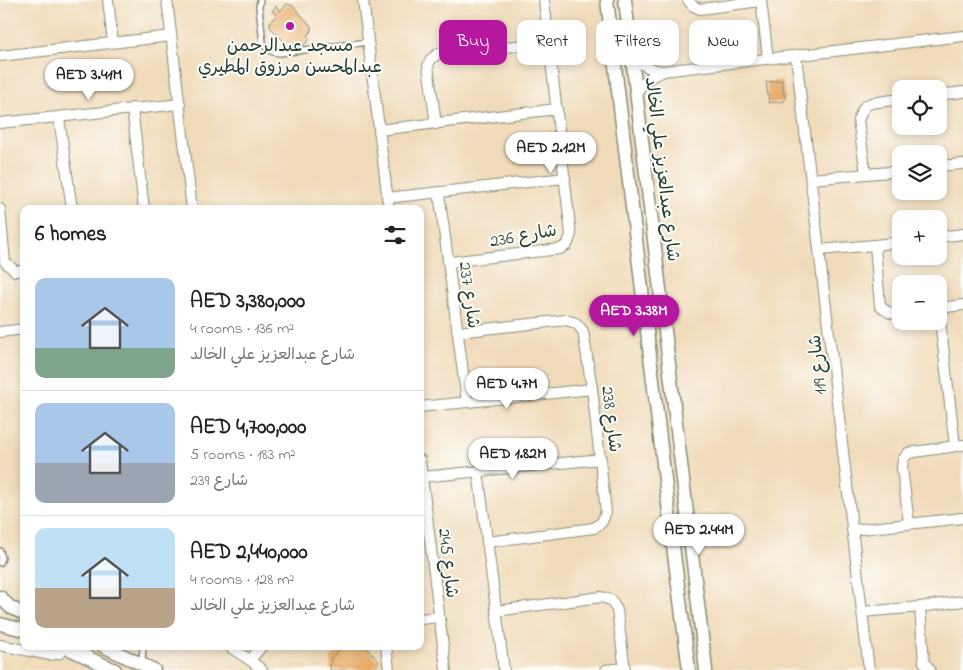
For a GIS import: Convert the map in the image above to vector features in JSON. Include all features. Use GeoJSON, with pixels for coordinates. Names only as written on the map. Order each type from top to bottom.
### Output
{"type":"FeatureCollection","features":[{"type":"Feature","properties":{"kind":"street"},"geometry":{"type":"LineString","coordinates":[[108,0],[113,42]]}},
{"type":"Feature","properties":{"kind":"street"},"geometry":{"type":"LineString","coordinates":[[167,0],[192,205]]}},
{"type":"Feature","properties":{"kind":"street"},"geometry":{"type":"LineString","coordinates":[[363,0],[388,203],[439,193],[564,178]]}},
{"type":"Feature","properties":{"kind":"street","name":"شارع 236"},"geometry":{"type":"LineString","coordinates":[[544,0],[546,20]]}},
{"type":"Feature","properties":{"kind":"street","name":"شارع عبدالعزيز علي الخالد"},"geometry":{"type":"LineString","coordinates":[[607,0],[689,670]]}},
{"type":"Feature","properties":{"kind":"street","name":"شارع عبدالعزيز علي الخالد"},"geometry":{"type":"LineString","coordinates":[[625,0],[627,20]]}},
{"type":"Feature","properties":{"kind":"street"},"geometry":{"type":"LineString","coordinates":[[688,0],[693,6],[700,9],[761,0],[768,59]]}},
{"type":"Feature","properties":{"kind":"street"},"geometry":{"type":"LineString","coordinates":[[0,56],[171,36]]}},
{"type":"Feature","properties":{"kind":"street"},"geometry":{"type":"LineString","coordinates":[[643,65],[650,69],[663,71],[963,36]]}},
{"type":"Feature","properties":{"kind":"street"},"geometry":{"type":"LineString","coordinates":[[436,124],[428,66],[431,59],[439,53],[517,45]]}},
{"type":"Feature","properties":{"kind":"street","name":"شارع 119"},"geometry":{"type":"LineString","coordinates":[[796,56],[869,670]]}},
{"type":"Feature","properties":{"kind":"street","name":"شارع 236"},"geometry":{"type":"LineString","coordinates":[[449,262],[560,249],[567,245],[571,235],[551,65]]}},
{"type":"Feature","properties":{"kind":"street","name":"شارع عبدالعزيز علي الخالد"},"geometry":{"type":"LineString","coordinates":[[633,65],[706,670]]}},
{"type":"Feature","properties":{"kind":"street"},"geometry":{"type":"LineString","coordinates":[[636,93],[647,79],[663,71]]}},
{"type":"Feature","properties":{"kind":"street"},"geometry":{"type":"LineString","coordinates":[[947,94],[963,92]]}},
{"type":"Feature","properties":{"kind":"street"},"geometry":{"type":"LineString","coordinates":[[866,174],[858,120],[865,106],[871,103],[892,100]]}},
{"type":"Feature","properties":{"kind":"street"},"geometry":{"type":"LineString","coordinates":[[0,124],[180,104]]}},
{"type":"Feature","properties":{"kind":"street"},"geometry":{"type":"LineString","coordinates":[[132,108],[144,205]]}},
{"type":"Feature","properties":{"kind":"street"},"geometry":{"type":"LineString","coordinates":[[379,130],[556,109]]}},
{"type":"Feature","properties":{"kind":"street"},"geometry":{"type":"LineString","coordinates":[[60,118],[71,205]]}},
{"type":"Feature","properties":{"kind":"street"},"geometry":{"type":"LineString","coordinates":[[947,165],[963,164]]}},
{"type":"Feature","properties":{"kind":"street"},"geometry":{"type":"LineString","coordinates":[[811,179],[892,171]]}},
{"type":"Feature","properties":{"kind":"street","name":"شارع 237"},"geometry":{"type":"LineString","coordinates":[[439,193],[467,402]]}},
{"type":"Feature","properties":{"kind":"street"},"geometry":{"type":"LineString","coordinates":[[0,209],[5,262],[15,272],[20,271]]}},
{"type":"Feature","properties":{"kind":"street"},"geometry":{"type":"LineString","coordinates":[[947,236],[963,234]]}},
{"type":"Feature","properties":{"kind":"street"},"geometry":{"type":"LineString","coordinates":[[820,250],[892,243]]}},
{"type":"Feature","properties":{"kind":"street"},"geometry":{"type":"LineString","coordinates":[[875,245],[880,306],[887,312],[892,313]]}},
{"type":"Feature","properties":{"kind":"street"},"geometry":{"type":"LineString","coordinates":[[638,254],[648,279],[654,328],[659,334],[666,334]]}},
{"type":"Feature","properties":{"kind":"street"},"geometry":{"type":"LineString","coordinates":[[947,308],[963,305]]}},
{"type":"Feature","properties":{"kind":"street","name":"شارع 238"},"geometry":{"type":"LineString","coordinates":[[458,332],[566,320],[576,322],[583,331],[592,389],[606,512],[602,522],[594,528],[487,542]]}},
{"type":"Feature","properties":{"kind":"street"},"geometry":{"type":"LineString","coordinates":[[0,332],[20,330]]}},
{"type":"Feature","properties":{"kind":"street"},"geometry":{"type":"LineString","coordinates":[[909,523],[902,460],[908,453],[959,446],[942,330]]}},
{"type":"Feature","properties":{"kind":"street"},"geometry":{"type":"LineString","coordinates":[[424,407],[592,389]]}},
{"type":"Feature","properties":{"kind":"street"},"geometry":{"type":"LineString","coordinates":[[424,477],[600,459]]}},
{"type":"Feature","properties":{"kind":"street"},"geometry":{"type":"LineString","coordinates":[[478,471],[504,670]]}},
{"type":"Feature","properties":{"kind":"street","name":"شارع 245"},"geometry":{"type":"LineString","coordinates":[[424,493],[446,670]]}},
{"type":"Feature","properties":{"kind":"street"},"geometry":{"type":"LineString","coordinates":[[852,530],[963,518]]}},
{"type":"Feature","properties":{"kind":"street"},"geometry":{"type":"LineString","coordinates":[[673,546],[678,542],[683,544],[689,591],[700,620]]}},
{"type":"Feature","properties":{"kind":"street"},"geometry":{"type":"LineString","coordinates":[[424,550],[431,549]]}},
{"type":"Feature","properties":{"kind":"street"},"geometry":{"type":"LineString","coordinates":[[0,597],[20,612]]}},
{"type":"Feature","properties":{"kind":"street"},"geometry":{"type":"LineString","coordinates":[[496,610],[600,598],[611,600],[617,610],[624,669],[606,670]]}},
{"type":"Feature","properties":{"kind":"street"},"geometry":{"type":"LineString","coordinates":[[862,612],[963,601]]}},
{"type":"Feature","properties":{"kind":"street"},"geometry":{"type":"LineString","coordinates":[[920,607],[924,662],[930,670]]}},
{"type":"Feature","properties":{"kind":"street"},"geometry":{"type":"LineString","coordinates":[[424,619],[439,617]]}},
{"type":"Feature","properties":{"kind":"street"},"geometry":{"type":"LineString","coordinates":[[0,624],[20,629]]}},
{"type":"Feature","properties":{"kind":"street"},"geometry":{"type":"LineString","coordinates":[[0,645],[20,649]]}},
{"type":"Feature","properties":{"kind":"street"},"geometry":{"type":"LineString","coordinates":[[25,650],[50,655],[60,653],[62,650]]}},
{"type":"Feature","properties":{"kind":"street"},"geometry":{"type":"LineString","coordinates":[[72,650],[115,670]]}},
{"type":"Feature","properties":{"kind":"street"},"geometry":{"type":"LineString","coordinates":[[113,650],[148,667]]}},
{"type":"Feature","properties":{"kind":"street"},"geometry":{"type":"LineString","coordinates":[[234,650],[262,670]]}},
{"type":"Feature","properties":{"kind":"street"},"geometry":{"type":"LineString","coordinates":[[250,660],[259,650]]}},
{"type":"Feature","properties":{"kind":"street"},"geometry":{"type":"LineString","coordinates":[[386,650],[389,670]]}},
{"type":"Feature","properties":{"kind":"lane"},"geometry":{"type":"LineString","coordinates":[[260,0],[263,43],[272,52],[368,42]]}},
{"type":"Feature","properties":{"kind":"lane"},"geometry":{"type":"LineString","coordinates":[[0,551],[2,558],[0,563]]}},
{"type":"Feature","properties":{"kind":"lane"},"geometry":{"type":"LineString","coordinates":[[144,650],[148,667]]}},
{"type":"Feature","properties":{"kind":"building","name":"مسجد عبدالرحمن عبدالمحسن مرزوق المطيري"},"geometry":{"type":"Polygon","coordinates":[[[287,4],[293,6],[311,26],[311,31],[307,36],[310,39],[304,45],[299,44],[286,48],[283,45],[284,41],[270,27],[270,22],[277,15],[272,11],[276,6],[281,11],[287,4]]]}},
{"type":"Feature","properties":{"kind":"building"},"geometry":{"type":"Polygon","coordinates":[[[782,80],[785,101],[769,103],[766,82],[782,80]]]}},
{"type":"Feature","properties":{"kind":"building"},"geometry":{"type":"Polygon","coordinates":[[[339,650],[368,650],[379,662],[372,670],[330,670],[331,658],[339,650]]]}},
{"type":"Feature","properties":{"kind":"place","name":"مسجد عبدالرحمن عبدالمحسن مرزوق المطيري"},"geometry":{"type":"Point","coordinates":[290,26]}}]}
